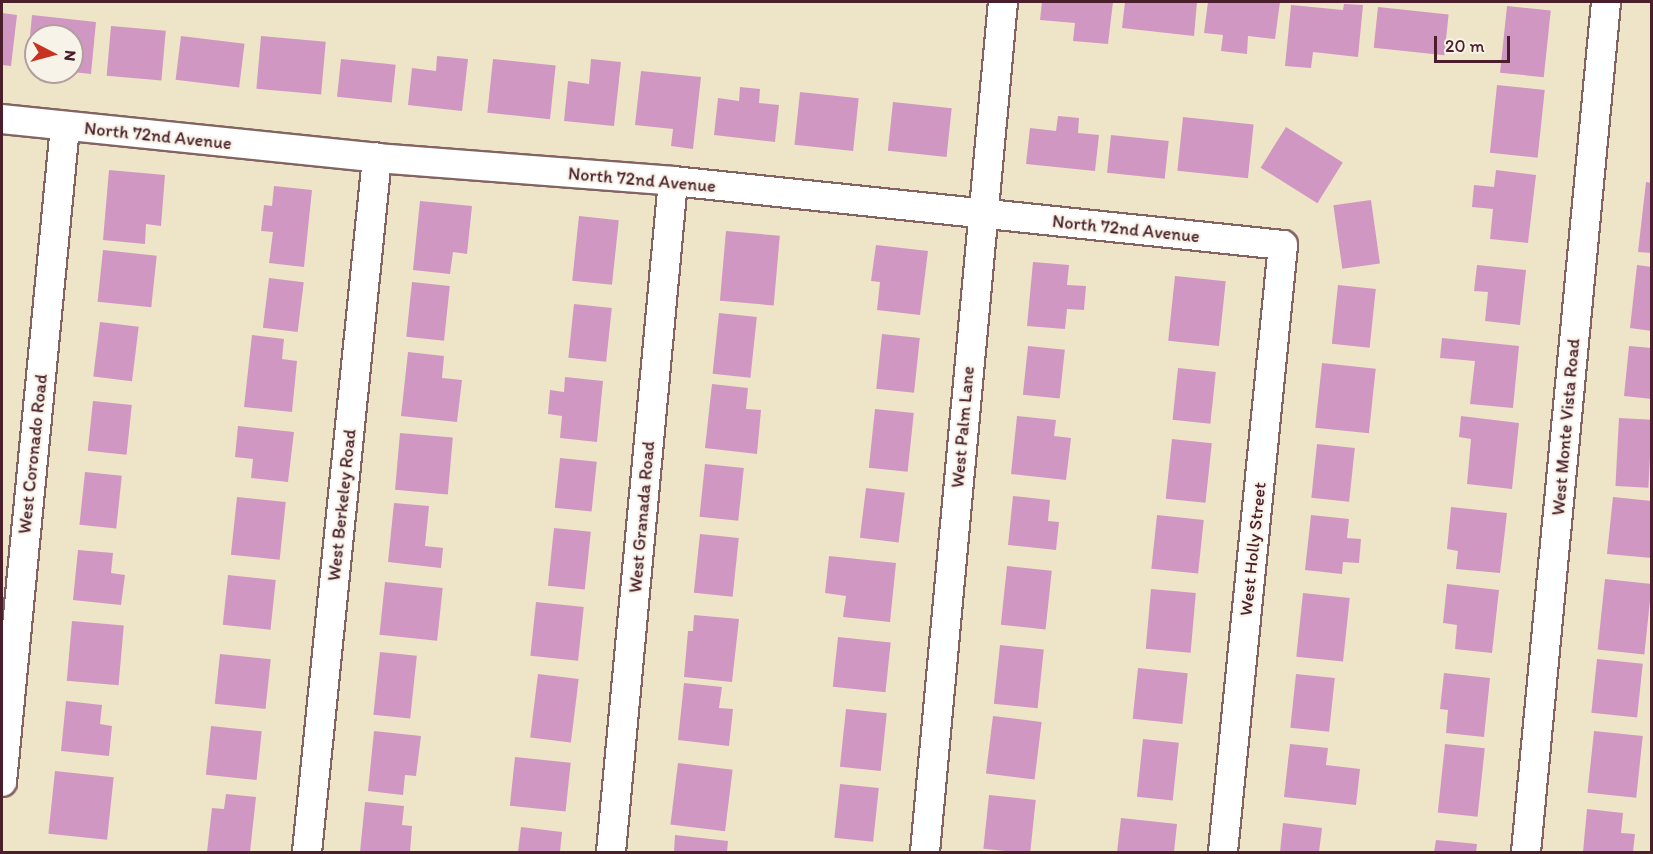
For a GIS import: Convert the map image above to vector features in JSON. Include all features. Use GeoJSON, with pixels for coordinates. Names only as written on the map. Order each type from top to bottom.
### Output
{"type":"FeatureCollection","features":[{"type":"Feature","properties":{"kind":"street","name":"West Palm Lane"},"geometry":{"type":"LineString","coordinates":[[925,852],[1003,2]]}},
{"type":"Feature","properties":{"kind":"street","name":"West Monte Vista Road"},"geometry":{"type":"LineString","coordinates":[[1526,852],[1606,2]]}},
{"type":"Feature","properties":{"kind":"street","name":"North 72nd Avenue"},"geometry":{"type":"LineString","coordinates":[[2,119],[377,158],[673,181],[1283,245]]}},
{"type":"Feature","properties":{"kind":"street","name":"West Coronado Road"},"geometry":{"type":"LineString","coordinates":[[2,782],[65,126]]}},
{"type":"Feature","properties":{"kind":"street","name":"West Berkeley Road"},"geometry":{"type":"LineString","coordinates":[[307,852],[377,158]]}},
{"type":"Feature","properties":{"kind":"street","name":"West Granada Road"},"geometry":{"type":"LineString","coordinates":[[611,852],[673,181]]}},
{"type":"Feature","properties":{"kind":"street","name":"West Holly Street"},"geometry":{"type":"LineString","coordinates":[[1223,852],[1283,245]]}},
{"type":"Feature","properties":{"kind":"building"},"geometry":{"type":"Polygon","coordinates":[[[1042,2],[1113,2],[1108,44],[1073,41],[1075,23],[1040,20],[1042,2]]]}},
{"type":"Feature","properties":{"kind":"building"},"geometry":{"type":"Polygon","coordinates":[[[1125,2],[1197,2],[1194,36],[1122,28],[1125,2]]]}},
{"type":"Feature","properties":{"kind":"building"},"geometry":{"type":"Polygon","coordinates":[[[1208,2],[1280,2],[1275,39],[1248,36],[1247,54],[1221,51],[1223,35],[1204,33],[1208,2]]]}},
{"type":"Feature","properties":{"kind":"building"},"geometry":{"type":"Polygon","coordinates":[[[1344,4],[1363,5],[1358,57],[1313,52],[1311,68],[1285,66],[1291,5],[1343,10],[1344,4]]]}},
{"type":"Feature","properties":{"kind":"building"},"geometry":{"type":"Polygon","coordinates":[[[1507,6],[1551,11],[1544,77],[1500,73],[1507,6]]]}},
{"type":"Feature","properties":{"kind":"building"},"geometry":{"type":"Polygon","coordinates":[[[1378,7],[1449,14],[1444,55],[1374,48],[1378,7]]]}},
{"type":"Feature","properties":{"kind":"building"},"geometry":{"type":"Polygon","coordinates":[[[2,13],[17,15],[11,66],[2,65],[2,13]]]}},
{"type":"Feature","properties":{"kind":"building"},"geometry":{"type":"Polygon","coordinates":[[[32,15],[96,22],[91,74],[84,73],[84,24],[31,24],[32,15]]]}},
{"type":"Feature","properties":{"kind":"building"},"geometry":{"type":"Polygon","coordinates":[[[111,26],[166,31],[161,81],[107,76],[111,26]]]}},
{"type":"Feature","properties":{"kind":"building"},"geometry":{"type":"Polygon","coordinates":[[[181,36],[245,44],[239,87],[176,80],[181,36]]]}},
{"type":"Feature","properties":{"kind":"building"},"geometry":{"type":"Polygon","coordinates":[[[261,36],[326,42],[321,94],[256,89],[261,36]]]}},
{"type":"Feature","properties":{"kind":"building"},"geometry":{"type":"Polygon","coordinates":[[[437,56],[468,59],[462,111],[408,105],[412,68],[436,71],[437,56]]]}},
{"type":"Feature","properties":{"kind":"building"},"geometry":{"type":"Polygon","coordinates":[[[341,59],[396,65],[392,103],[337,97],[341,59]]]}},
{"type":"Feature","properties":{"kind":"building"},"geometry":{"type":"Polygon","coordinates":[[[493,59],[556,66],[550,119],[487,113],[493,59]]]}},
{"type":"Feature","properties":{"kind":"building"},"geometry":{"type":"Polygon","coordinates":[[[591,59],[621,62],[614,126],[564,121],[568,81],[589,84],[591,59]]]}},
{"type":"Feature","properties":{"kind":"building"},"geometry":{"type":"Polygon","coordinates":[[[641,71],[701,77],[693,149],[671,146],[673,129],[635,125],[641,71]]]}},
{"type":"Feature","properties":{"kind":"building"},"geometry":{"type":"Polygon","coordinates":[[[1497,85],[1545,90],[1538,158],[1490,153],[1497,85]]]}},
{"type":"Feature","properties":{"kind":"building"},"geometry":{"type":"Polygon","coordinates":[[[740,87],[760,89],[759,103],[779,105],[775,142],[714,135],[718,98],[739,101],[740,87]]]}},
{"type":"Feature","properties":{"kind":"building"},"geometry":{"type":"Polygon","coordinates":[[[800,92],[859,98],[853,151],[794,145],[800,92]]]}},
{"type":"Feature","properties":{"kind":"building"},"geometry":{"type":"Polygon","coordinates":[[[893,102],[952,108],[947,157],[888,151],[893,102]]]}},
{"type":"Feature","properties":{"kind":"building"},"geometry":{"type":"Polygon","coordinates":[[[1058,116],[1079,118],[1078,133],[1099,135],[1095,171],[1026,164],[1030,128],[1056,131],[1058,116]]]}},
{"type":"Feature","properties":{"kind":"building"},"geometry":{"type":"Polygon","coordinates":[[[1183,117],[1254,124],[1248,178],[1177,171],[1183,117]]]}},
{"type":"Feature","properties":{"kind":"building"},"geometry":{"type":"Polygon","coordinates":[[[1286,127],[1343,163],[1317,203],[1261,168],[1286,127]]]}},
{"type":"Feature","properties":{"kind":"building"},"geometry":{"type":"Polygon","coordinates":[[[1111,135],[1169,141],[1165,179],[1107,173],[1111,135]]]}},
{"type":"Feature","properties":{"kind":"building"},"geometry":{"type":"Polygon","coordinates":[[[109,170],[165,175],[161,226],[146,224],[145,244],[103,240],[109,170]]]}},
{"type":"Feature","properties":{"kind":"building"},"geometry":{"type":"Polygon","coordinates":[[[1496,170],[1536,175],[1528,243],[1490,239],[1493,209],[1472,207],[1474,185],[1494,187],[1496,170]]]}},
{"type":"Feature","properties":{"kind":"building"},"geometry":{"type":"Polygon","coordinates":[[[1646,182],[1652,183],[1652,253],[1638,252],[1646,182]]]}},
{"type":"Feature","properties":{"kind":"building"},"geometry":{"type":"Polygon","coordinates":[[[274,186],[312,190],[304,267],[269,263],[273,232],[261,231],[264,205],[272,206],[274,186]]]}},
{"type":"Feature","properties":{"kind":"building"},"geometry":{"type":"Polygon","coordinates":[[[1371,200],[1380,263],[1342,269],[1333,205],[1371,200]]]}},
{"type":"Feature","properties":{"kind":"building"},"geometry":{"type":"Polygon","coordinates":[[[420,201],[472,206],[467,254],[453,252],[450,274],[413,270],[420,201]]]}},
{"type":"Feature","properties":{"kind":"building"},"geometry":{"type":"Polygon","coordinates":[[[579,216],[619,220],[612,285],[572,281],[579,216]]]}},
{"type":"Feature","properties":{"kind":"building"},"geometry":{"type":"Polygon","coordinates":[[[726,231],[780,236],[774,305],[720,301],[726,231]]]}},
{"type":"Feature","properties":{"kind":"building"},"geometry":{"type":"Polygon","coordinates":[[[876,245],[928,251],[920,315],[877,310],[880,282],[871,281],[876,245]]]}},
{"type":"Feature","properties":{"kind":"building"},"geometry":{"type":"Polygon","coordinates":[[[103,250],[157,256],[151,307],[98,302],[103,250]]]}},
{"type":"Feature","properties":{"kind":"building"},"geometry":{"type":"Polygon","coordinates":[[[1033,262],[1069,265],[1067,285],[1086,286],[1084,310],[1067,309],[1065,329],[1027,326],[1033,262]]]}},
{"type":"Feature","properties":{"kind":"building"},"geometry":{"type":"Polygon","coordinates":[[[1477,265],[1526,270],[1520,325],[1485,321],[1488,292],[1474,291],[1477,265]]]}},
{"type":"Feature","properties":{"kind":"building"},"geometry":{"type":"Polygon","coordinates":[[[1637,265],[1652,267],[1652,331],[1630,328],[1637,265]]]}},
{"type":"Feature","properties":{"kind":"building"},"geometry":{"type":"Polygon","coordinates":[[[1175,276],[1226,281],[1219,346],[1168,341],[1175,276]]]}},
{"type":"Feature","properties":{"kind":"building"},"geometry":{"type":"Polygon","coordinates":[[[269,278],[304,282],[298,332],[263,328],[269,278]]]}},
{"type":"Feature","properties":{"kind":"building"},"geometry":{"type":"Polygon","coordinates":[[[412,282],[450,286],[444,341],[406,337],[412,282]]]}},
{"type":"Feature","properties":{"kind":"building"},"geometry":{"type":"Polygon","coordinates":[[[1338,285],[1376,289],[1370,348],[1332,344],[1338,285]]]}},
{"type":"Feature","properties":{"kind":"building"},"geometry":{"type":"Polygon","coordinates":[[[574,304],[612,308],[606,362],[568,358],[574,304]]]}},
{"type":"Feature","properties":{"kind":"building"},"geometry":{"type":"Polygon","coordinates":[[[719,313],[757,317],[750,378],[713,374],[719,313]]]}},
{"type":"Feature","properties":{"kind":"building"},"geometry":{"type":"Polygon","coordinates":[[[100,322],[139,327],[132,381],[93,377],[100,322]]]}},
{"type":"Feature","properties":{"kind":"building"},"geometry":{"type":"Polygon","coordinates":[[[882,334],[920,338],[914,393],[876,389],[882,334]]]}},
{"type":"Feature","properties":{"kind":"building"},"geometry":{"type":"Polygon","coordinates":[[[252,335],[284,339],[282,359],[297,361],[292,412],[244,407],[252,335]]]}},
{"type":"Feature","properties":{"kind":"building"},"geometry":{"type":"Polygon","coordinates":[[[1442,338],[1519,346],[1513,408],[1470,404],[1475,361],[1440,358],[1442,338]]]}},
{"type":"Feature","properties":{"kind":"building"},"geometry":{"type":"Polygon","coordinates":[[[1028,346],[1065,350],[1060,399],[1023,395],[1028,346]]]}},
{"type":"Feature","properties":{"kind":"building"},"geometry":{"type":"Polygon","coordinates":[[[1629,346],[1652,348],[1652,399],[1624,396],[1629,346]]]}},
{"type":"Feature","properties":{"kind":"building"},"geometry":{"type":"Polygon","coordinates":[[[408,352],[444,356],[442,378],[462,380],[457,422],[401,416],[408,352]]]}},
{"type":"Feature","properties":{"kind":"building"},"geometry":{"type":"Polygon","coordinates":[[[1322,363],[1376,369],[1369,433],[1315,428],[1322,363]]]}},
{"type":"Feature","properties":{"kind":"building"},"geometry":{"type":"Polygon","coordinates":[[[1178,368],[1216,372],[1210,424],[1173,420],[1178,368]]]}},
{"type":"Feature","properties":{"kind":"building"},"geometry":{"type":"Polygon","coordinates":[[[565,377],[603,381],[597,442],[560,438],[562,416],[548,414],[550,390],[564,392],[565,377]]]}},
{"type":"Feature","properties":{"kind":"building"},"geometry":{"type":"Polygon","coordinates":[[[712,384],[748,388],[746,409],[761,410],[757,454],[705,448],[712,384]]]}},
{"type":"Feature","properties":{"kind":"building"},"geometry":{"type":"Polygon","coordinates":[[[93,401],[132,405],[127,455],[88,451],[93,401]]]}},
{"type":"Feature","properties":{"kind":"building"},"geometry":{"type":"Polygon","coordinates":[[[875,409],[914,413],[908,472],[869,468],[875,409]]]}},
{"type":"Feature","properties":{"kind":"building"},"geometry":{"type":"Polygon","coordinates":[[[1017,416],[1056,420],[1054,436],[1071,438],[1066,480],[1011,474],[1017,416]]]}},
{"type":"Feature","properties":{"kind":"building"},"geometry":{"type":"Polygon","coordinates":[[[1461,416],[1519,423],[1512,489],[1467,484],[1471,439],[1459,437],[1461,416]]]}},
{"type":"Feature","properties":{"kind":"building"},"geometry":{"type":"Polygon","coordinates":[[[1619,418],[1652,420],[1648,488],[1615,486],[1619,418]]]}},
{"type":"Feature","properties":{"kind":"building"},"geometry":{"type":"Polygon","coordinates":[[[238,426],[294,432],[288,482],[251,478],[253,459],[235,457],[238,426]]]}},
{"type":"Feature","properties":{"kind":"building"},"geometry":{"type":"Polygon","coordinates":[[[400,433],[453,438],[448,494],[395,490],[400,433]]]}},
{"type":"Feature","properties":{"kind":"building"},"geometry":{"type":"Polygon","coordinates":[[[1172,439],[1212,443],[1206,503],[1166,499],[1172,439]]]}},
{"type":"Feature","properties":{"kind":"building"},"geometry":{"type":"Polygon","coordinates":[[[1317,444],[1355,448],[1349,502],[1311,498],[1317,444]]]}},
{"type":"Feature","properties":{"kind":"building"},"geometry":{"type":"Polygon","coordinates":[[[560,458],[597,462],[592,512],[555,508],[560,458]]]}},
{"type":"Feature","properties":{"kind":"building"},"geometry":{"type":"Polygon","coordinates":[[[705,464],[744,468],[738,521],[699,517],[705,464]]]}},
{"type":"Feature","properties":{"kind":"building"},"geometry":{"type":"Polygon","coordinates":[[[85,472],[122,476],[116,529],[79,525],[85,472]]]}},
{"type":"Feature","properties":{"kind":"building"},"geometry":{"type":"Polygon","coordinates":[[[866,488],[905,493],[899,542],[860,538],[866,488]]]}},
{"type":"Feature","properties":{"kind":"building"},"geometry":{"type":"Polygon","coordinates":[[[1013,496],[1050,500],[1048,521],[1059,522],[1056,550],[1008,545],[1013,496]]]}},
{"type":"Feature","properties":{"kind":"building"},"geometry":{"type":"Polygon","coordinates":[[[237,497],[286,502],[280,560],[231,555],[237,497]]]}},
{"type":"Feature","properties":{"kind":"building"},"geometry":{"type":"Polygon","coordinates":[[[1613,497],[1652,501],[1652,558],[1607,554],[1613,497]]]}},
{"type":"Feature","properties":{"kind":"building"},"geometry":{"type":"Polygon","coordinates":[[[394,503],[429,506],[425,546],[443,548],[441,568],[388,562],[394,503]]]}},
{"type":"Feature","properties":{"kind":"building"},"geometry":{"type":"Polygon","coordinates":[[[1451,507],[1507,513],[1500,573],[1456,569],[1458,551],[1447,549],[1451,507]]]}},
{"type":"Feature","properties":{"kind":"building"},"geometry":{"type":"Polygon","coordinates":[[[1157,515],[1204,520],[1198,574],[1151,569],[1157,515]]]}},
{"type":"Feature","properties":{"kind":"building"},"geometry":{"type":"Polygon","coordinates":[[[1311,515],[1349,519],[1347,538],[1361,539],[1359,563],[1343,562],[1342,574],[1305,570],[1311,515]]]}},
{"type":"Feature","properties":{"kind":"building"},"geometry":{"type":"Polygon","coordinates":[[[554,528],[591,532],[585,590],[548,586],[554,528]]]}},
{"type":"Feature","properties":{"kind":"building"},"geometry":{"type":"Polygon","coordinates":[[[700,534],[739,538],[733,597],[694,593],[700,534]]]}},
{"type":"Feature","properties":{"kind":"building"},"geometry":{"type":"Polygon","coordinates":[[[78,550],[113,553],[111,573],[125,575],[121,605],[73,600],[78,550]]]}},
{"type":"Feature","properties":{"kind":"building"},"geometry":{"type":"Polygon","coordinates":[[[829,556],[896,563],[890,622],[843,617],[846,596],[825,593],[829,556]]]}},
{"type":"Feature","properties":{"kind":"building"},"geometry":{"type":"Polygon","coordinates":[[[1007,566],[1052,571],[1046,629],[1001,625],[1007,566]]]}},
{"type":"Feature","properties":{"kind":"building"},"geometry":{"type":"Polygon","coordinates":[[[228,575],[276,580],[271,630],[223,625],[228,575]]]}},
{"type":"Feature","properties":{"kind":"building"},"geometry":{"type":"Polygon","coordinates":[[[1605,579],[1652,584],[1644,655],[1598,650],[1605,579]]]}},
{"type":"Feature","properties":{"kind":"building"},"geometry":{"type":"Polygon","coordinates":[[[385,582],[443,588],[437,641],[379,635],[385,582]]]}},
{"type":"Feature","properties":{"kind":"building"},"geometry":{"type":"Polygon","coordinates":[[[1447,584],[1499,590],[1492,653],[1455,649],[1457,625],[1443,623],[1447,584]]]}},
{"type":"Feature","properties":{"kind":"building"},"geometry":{"type":"Polygon","coordinates":[[[1151,589],[1196,593],[1191,653],[1146,649],[1151,589]]]}},
{"type":"Feature","properties":{"kind":"building"},"geometry":{"type":"Polygon","coordinates":[[[1303,593],[1350,598],[1343,662],[1296,657],[1303,593]]]}},
{"type":"Feature","properties":{"kind":"building"},"geometry":{"type":"Polygon","coordinates":[[[536,602],[584,607],[578,661],[530,656],[536,602]]]}},
{"type":"Feature","properties":{"kind":"building"},"geometry":{"type":"Polygon","coordinates":[[[694,615],[739,619],[732,682],[684,677],[688,631],[693,631],[694,615]]]}},
{"type":"Feature","properties":{"kind":"building"},"geometry":{"type":"Polygon","coordinates":[[[72,621],[124,626],[119,685],[67,681],[72,621]]]}},
{"type":"Feature","properties":{"kind":"building"},"geometry":{"type":"Polygon","coordinates":[[[838,637],[891,643],[885,692],[833,687],[838,637]]]}},
{"type":"Feature","properties":{"kind":"building"},"geometry":{"type":"Polygon","coordinates":[[[1000,645],[1044,650],[1038,708],[994,704],[1000,645]]]}},
{"type":"Feature","properties":{"kind":"building"},"geometry":{"type":"Polygon","coordinates":[[[380,652],[417,656],[410,719],[373,715],[380,652]]]}},
{"type":"Feature","properties":{"kind":"building"},"geometry":{"type":"Polygon","coordinates":[[[220,654],[271,659],[265,709],[215,704],[220,654]]]}},
{"type":"Feature","properties":{"kind":"building"},"geometry":{"type":"Polygon","coordinates":[[[1597,659],[1643,664],[1637,718],[1591,713],[1597,659]]]}},
{"type":"Feature","properties":{"kind":"building"},"geometry":{"type":"Polygon","coordinates":[[[1138,668],[1188,673],[1182,724],[1133,719],[1138,668]]]}},
{"type":"Feature","properties":{"kind":"building"},"geometry":{"type":"Polygon","coordinates":[[[1444,673],[1490,678],[1484,737],[1446,733],[1448,710],[1440,709],[1444,673]]]}},
{"type":"Feature","properties":{"kind":"building"},"geometry":{"type":"Polygon","coordinates":[[[538,674],[579,679],[571,743],[530,738],[538,674]]]}},
{"type":"Feature","properties":{"kind":"building"},"geometry":{"type":"Polygon","coordinates":[[[1296,674],[1335,678],[1329,732],[1290,728],[1296,674]]]}},
{"type":"Feature","properties":{"kind":"building"},"geometry":{"type":"Polygon","coordinates":[[[684,683],[722,687],[719,708],[733,709],[729,746],[678,740],[684,683]]]}},
{"type":"Feature","properties":{"kind":"building"},"geometry":{"type":"Polygon","coordinates":[[[66,701],[102,705],[100,724],[112,726],[109,756],[61,751],[66,701]]]}},
{"type":"Feature","properties":{"kind":"building"},"geometry":{"type":"Polygon","coordinates":[[[846,709],[887,713],[881,771],[840,767],[846,709]]]}},
{"type":"Feature","properties":{"kind":"building"},"geometry":{"type":"Polygon","coordinates":[[[993,716],[1042,722],[1035,780],[986,774],[993,716]]]}},
{"type":"Feature","properties":{"kind":"building"},"geometry":{"type":"Polygon","coordinates":[[[211,726],[262,731],[257,780],[206,775],[211,726]]]}},
{"type":"Feature","properties":{"kind":"building"},"geometry":{"type":"Polygon","coordinates":[[[374,731],[421,736],[416,776],[405,775],[403,795],[368,791],[374,731]]]}},
{"type":"Feature","properties":{"kind":"building"},"geometry":{"type":"Polygon","coordinates":[[[1594,731],[1643,736],[1636,798],[1588,793],[1594,731]]]}},
{"type":"Feature","properties":{"kind":"building"},"geometry":{"type":"Polygon","coordinates":[[[1143,739],[1179,743],[1173,800],[1137,797],[1143,739]]]}},
{"type":"Feature","properties":{"kind":"building"},"geometry":{"type":"Polygon","coordinates":[[[1290,744],[1328,748],[1326,765],[1360,769],[1356,805],[1284,797],[1290,744]]]}},
{"type":"Feature","properties":{"kind":"building"},"geometry":{"type":"Polygon","coordinates":[[[1445,744],[1485,748],[1478,817],[1438,813],[1445,744]]]}},
{"type":"Feature","properties":{"kind":"building"},"geometry":{"type":"Polygon","coordinates":[[[515,757],[571,763],[566,812],[510,806],[515,757]]]}},
{"type":"Feature","properties":{"kind":"building"},"geometry":{"type":"Polygon","coordinates":[[[678,763],[733,770],[725,831],[670,825],[678,763]]]}},
{"type":"Feature","properties":{"kind":"building"},"geometry":{"type":"Polygon","coordinates":[[[55,771],[114,777],[107,840],[48,834],[55,771]]]}},
{"type":"Feature","properties":{"kind":"building"},"geometry":{"type":"Polygon","coordinates":[[[840,784],[879,788],[873,842],[834,838],[840,784]]]}},
{"type":"Feature","properties":{"kind":"building"},"geometry":{"type":"Polygon","coordinates":[[[226,794],[256,797],[250,852],[207,852],[212,808],[224,809],[226,794]]]}},
{"type":"Feature","properties":{"kind":"building"},"geometry":{"type":"Polygon","coordinates":[[[989,795],[1036,800],[1030,852],[983,849],[989,795]]]}},
{"type":"Feature","properties":{"kind":"building"},"geometry":{"type":"Polygon","coordinates":[[[365,802],[404,806],[402,825],[412,826],[410,852],[360,852],[365,802]]]}},
{"type":"Feature","properties":{"kind":"building"},"geometry":{"type":"Polygon","coordinates":[[[1587,809],[1623,813],[1621,833],[1635,834],[1633,852],[1583,852],[1587,809]]]}},
{"type":"Feature","properties":{"kind":"building"},"geometry":{"type":"Polygon","coordinates":[[[1121,818],[1177,824],[1174,852],[1117,852],[1121,818]]]}},
{"type":"Feature","properties":{"kind":"building"},"geometry":{"type":"Polygon","coordinates":[[[1283,823],[1322,828],[1319,852],[1280,852],[1283,823]]]}},
{"type":"Feature","properties":{"kind":"building"},"geometry":{"type":"Polygon","coordinates":[[[521,827],[562,832],[560,852],[518,852],[521,827]]]}},
{"type":"Feature","properties":{"kind":"building"},"geometry":{"type":"Polygon","coordinates":[[[675,835],[728,841],[727,852],[674,852],[675,835]]]}},
{"type":"Feature","properties":{"kind":"building"},"geometry":{"type":"Polygon","coordinates":[[[1436,840],[1477,844],[1476,852],[1434,852],[1436,840]]]}}]}
